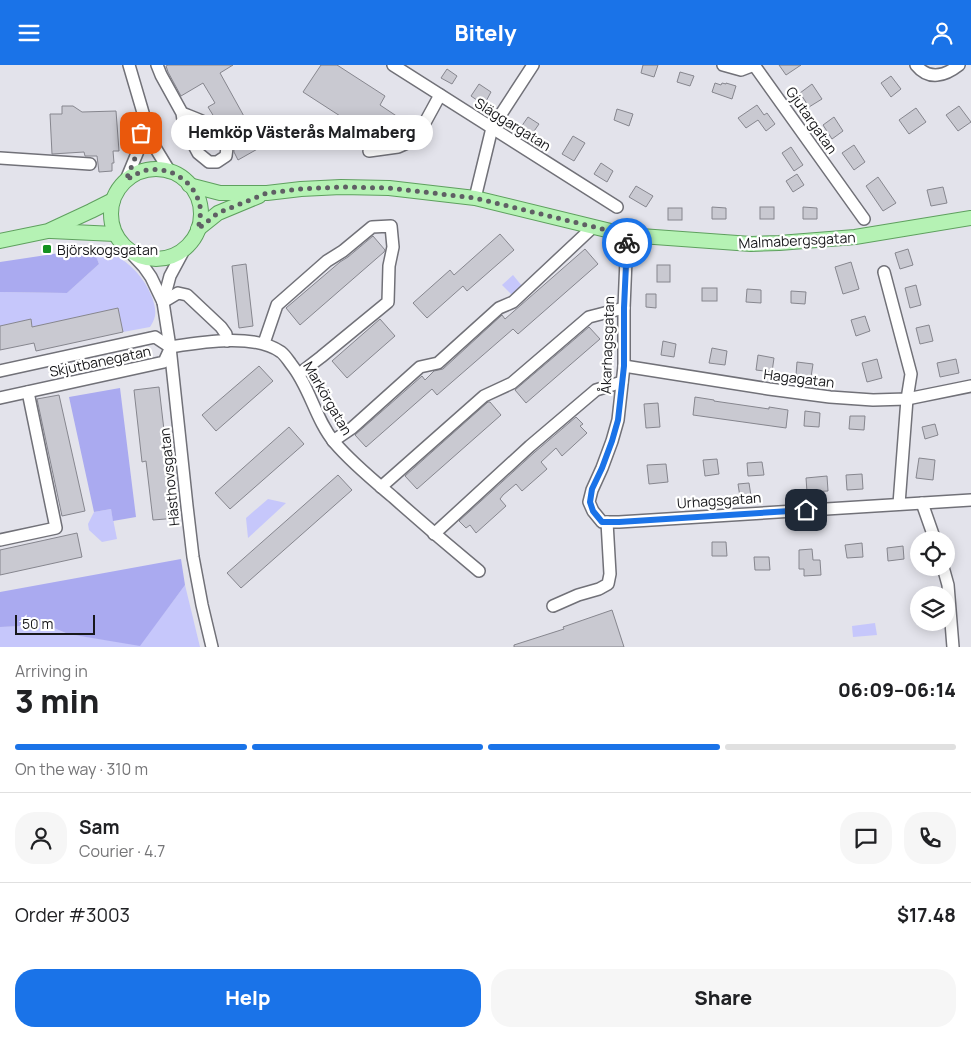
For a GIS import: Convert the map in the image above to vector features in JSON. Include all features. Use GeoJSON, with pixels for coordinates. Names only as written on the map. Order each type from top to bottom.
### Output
{"type":"FeatureCollection","features":[{"type":"Feature","properties":{"kind":"main road"},"geometry":{"type":"LineString","coordinates":[[159,169],[170,172],[181,177],[196,194],[200,205],[198,229],[193,239],[175,255],[153,259],[141,257],[130,252],[115,234],[111,223],[113,200],[118,189],[126,180],[136,174],[147,170],[159,169]]}},
{"type":"Feature","properties":{"kind":"main road","name":"Malmabergsgatan"},"geometry":{"type":"LineString","coordinates":[[189,185],[220,193],[267,193],[301,189],[379,187],[475,198],[627,235],[727,243],[779,243],[855,237],[971,218]]}},
{"type":"Feature","properties":{"kind":"main road","name":"Malmabergsgatan"},"geometry":{"type":"LineString","coordinates":[[198,229],[218,213],[267,193]]}},
{"type":"Feature","properties":{"kind":"main road"},"geometry":{"type":"LineString","coordinates":[[0,241],[48,231],[113,200]]}},
{"type":"Feature","properties":{"kind":"main road"},"geometry":{"type":"LineString","coordinates":[[48,231],[115,234]]}},
{"type":"Feature","properties":{"kind":"street"},"geometry":{"type":"LineString","coordinates":[[129,65],[156,149],[170,172]]}},
{"type":"Feature","properties":{"kind":"street"},"geometry":{"type":"LineString","coordinates":[[157,65],[182,113],[184,127],[198,153],[209,161],[217,162],[226,156],[225,137],[218,130],[182,113]]}},
{"type":"Feature","properties":{"kind":"street","name":"Släggargatan"},"geometry":{"type":"LineString","coordinates":[[393,65],[617,207]]}},
{"type":"Feature","properties":{"kind":"street"},"geometry":{"type":"LineString","coordinates":[[475,198],[492,128],[534,65]]}},
{"type":"Feature","properties":{"kind":"street","name":"Gjutargatan"},"geometry":{"type":"LineString","coordinates":[[723,65],[741,70],[754,65],[864,219]]}},
{"type":"Feature","properties":{"kind":"street"},"geometry":{"type":"LineString","coordinates":[[916,65],[928,75],[938,75],[950,72],[959,65]]}},
{"type":"Feature","properties":{"kind":"street"},"geometry":{"type":"LineString","coordinates":[[369,151],[398,147],[416,139],[440,95]]}},
{"type":"Feature","properties":{"kind":"street"},"geometry":{"type":"LineString","coordinates":[[126,180],[138,151],[144,116]]}},
{"type":"Feature","properties":{"kind":"street"},"geometry":{"type":"LineString","coordinates":[[0,158],[90,164]]}},
{"type":"Feature","properties":{"kind":"street"},"geometry":{"type":"LineString","coordinates":[[264,343],[278,305],[327,261],[343,251],[372,227],[391,226],[393,247],[388,266],[388,302],[299,374]]}},
{"type":"Feature","properties":{"kind":"street"},"geometry":{"type":"LineString","coordinates":[[333,441],[352,428],[420,367],[438,363],[499,308],[513,302],[593,227]]}},
{"type":"Feature","properties":{"kind":"street","name":"Åkarhagsgatan"},"geometry":{"type":"LineString","coordinates":[[607,522],[602,522],[593,511],[590,502],[592,489],[602,468],[618,420],[624,366],[627,235]]}},
{"type":"Feature","properties":{"kind":"street","name":"Hästhovsgatan"},"geometry":{"type":"LineString","coordinates":[[163,302],[170,276],[185,248]]}},
{"type":"Feature","properties":{"kind":"street","name":"Hästhovsgatan"},"geometry":{"type":"LineString","coordinates":[[130,252],[151,277],[163,302],[170,347],[191,539],[202,605],[212,647]]}},
{"type":"Feature","properties":{"kind":"street"},"geometry":{"type":"LineString","coordinates":[[884,273],[910,374],[899,504]]}},
{"type":"Feature","properties":{"kind":"street"},"geometry":{"type":"LineString","coordinates":[[163,302],[178,293],[187,295],[221,327],[226,334],[227,341]]}},
{"type":"Feature","properties":{"kind":"street"},"geometry":{"type":"LineString","coordinates":[[381,487],[484,396],[512,383],[589,317],[624,308]]}},
{"type":"Feature","properties":{"kind":"street","name":"Skjutbanegatan"},"geometry":{"type":"LineString","coordinates":[[0,371],[155,337],[170,347],[164,362],[0,398]]}},
{"type":"Feature","properties":{"kind":"street","name":"Markörgatan"},"geometry":{"type":"LineString","coordinates":[[170,347],[240,340],[264,343],[282,353],[299,374],[318,415],[333,441],[352,462],[479,571]]}},
{"type":"Feature","properties":{"kind":"street","name":"Hagagatan"},"geometry":{"type":"LineString","coordinates":[[624,366],[768,389],[873,400],[907,399],[971,386]]}},
{"type":"Feature","properties":{"kind":"street"},"geometry":{"type":"LineString","coordinates":[[434,534],[530,446],[596,391],[622,383]]}},
{"type":"Feature","properties":{"kind":"street"},"geometry":{"type":"LineString","coordinates":[[0,540],[56,528],[28,392]]}},
{"type":"Feature","properties":{"kind":"street","name":"Urhagsgatan"},"geometry":{"type":"LineString","coordinates":[[607,522],[971,500]]}},
{"type":"Feature","properties":{"kind":"street"},"geometry":{"type":"LineString","coordinates":[[922,503],[932,531]]}},
{"type":"Feature","properties":{"kind":"street"},"geometry":{"type":"LineString","coordinates":[[553,606],[608,584],[610,574],[607,522]]}},
{"type":"Feature","properties":{"kind":"street"},"geometry":{"type":"LineString","coordinates":[[946,576],[948,585],[953,647]]}},
{"type":"Feature","properties":{"kind":"shaded area"},"geometry":{"type":"Polygon","coordinates":[[[93,248],[103,250],[121,259],[142,279],[148,288],[155,308],[155,316],[150,327],[123,332],[118,308],[32,327],[31,320],[0,326],[0,292],[67,293],[99,264],[93,248]]]}},
{"type":"Feature","properties":{"kind":"shaded area"},"geometry":{"type":"Polygon","coordinates":[[[93,248],[99,264],[67,293],[0,292],[0,262],[93,248]]]}},
{"type":"Feature","properties":{"kind":"shaded area"},"geometry":{"type":"Polygon","coordinates":[[[513,275],[522,286],[512,295],[502,285],[513,275]]]}},
{"type":"Feature","properties":{"kind":"shaded area"},"geometry":{"type":"Polygon","coordinates":[[[120,388],[136,517],[113,521],[111,509],[94,512],[69,397],[120,388]]]}},
{"type":"Feature","properties":{"kind":"shaded area"},"geometry":{"type":"Polygon","coordinates":[[[268,499],[286,503],[248,538],[246,518],[268,499]]]}},
{"type":"Feature","properties":{"kind":"shaded area"},"geometry":{"type":"Polygon","coordinates":[[[111,509],[117,539],[102,542],[89,530],[88,524],[94,512],[111,509]]]}},
{"type":"Feature","properties":{"kind":"shaded area"},"geometry":{"type":"Polygon","coordinates":[[[181,559],[185,585],[140,646],[68,634],[47,625],[0,627],[0,592],[181,559]]]}},
{"type":"Feature","properties":{"kind":"shaded area"},"geometry":{"type":"Polygon","coordinates":[[[185,585],[200,647],[0,647],[0,627],[47,625],[68,634],[140,645],[185,585]]]}},
{"type":"Feature","properties":{"kind":"shaded area"},"geometry":{"type":"Polygon","coordinates":[[[875,623],[877,635],[853,637],[852,626],[875,623]]]}},
{"type":"Feature","properties":{"kind":"building"},"geometry":{"type":"Polygon","coordinates":[[[233,65],[220,73],[261,147],[238,160],[234,152],[231,132],[216,120],[208,107],[215,103],[203,83],[181,96],[168,72],[166,66],[233,65]]]}},
{"type":"Feature","properties":{"kind":"building"},"geometry":{"type":"Polygon","coordinates":[[[321,65],[337,65],[385,96],[380,105],[398,117],[384,139],[357,122],[354,125],[303,92],[321,65]]]}},
{"type":"Feature","properties":{"kind":"building"},"geometry":{"type":"Polygon","coordinates":[[[643,65],[658,65],[654,77],[641,73],[643,65]]]}},
{"type":"Feature","properties":{"kind":"building"},"geometry":{"type":"Polygon","coordinates":[[[779,65],[801,65],[786,75],[779,65]]]}},
{"type":"Feature","properties":{"kind":"building"},"geometry":{"type":"Polygon","coordinates":[[[447,69],[457,76],[452,84],[441,78],[447,69]]]}},
{"type":"Feature","properties":{"kind":"building"},"geometry":{"type":"Polygon","coordinates":[[[680,72],[694,76],[690,86],[677,82],[680,72]]]}},
{"type":"Feature","properties":{"kind":"building"},"geometry":{"type":"Polygon","coordinates":[[[891,76],[901,89],[891,97],[881,83],[891,76]]]}},
{"type":"Feature","properties":{"kind":"building"},"geometry":{"type":"Polygon","coordinates":[[[715,83],[721,85],[726,83],[736,86],[732,99],[712,92],[715,83]]]}},
{"type":"Feature","properties":{"kind":"building"},"geometry":{"type":"Polygon","coordinates":[[[479,84],[491,92],[484,105],[471,96],[479,84]]]}},
{"type":"Feature","properties":{"kind":"building"},"geometry":{"type":"Polygon","coordinates":[[[812,84],[822,99],[809,107],[800,93],[812,84]]]}},
{"type":"Feature","properties":{"kind":"building"},"geometry":{"type":"Polygon","coordinates":[[[757,105],[764,115],[767,113],[775,124],[766,131],[758,120],[746,128],[738,118],[757,105]]]}},
{"type":"Feature","properties":{"kind":"building"},"geometry":{"type":"Polygon","coordinates":[[[62,106],[73,106],[82,112],[116,111],[119,151],[113,151],[114,163],[112,163],[112,171],[99,172],[97,156],[85,156],[84,152],[52,154],[50,114],[62,114],[62,106]]]}},
{"type":"Feature","properties":{"kind":"building"},"geometry":{"type":"Polygon","coordinates":[[[959,106],[971,122],[958,131],[946,115],[959,106]]]}},
{"type":"Feature","properties":{"kind":"building"},"geometry":{"type":"Polygon","coordinates":[[[916,108],[926,122],[909,134],[899,120],[916,108]]]}},
{"type":"Feature","properties":{"kind":"building"},"geometry":{"type":"Polygon","coordinates":[[[617,109],[633,114],[629,126],[614,120],[617,109]]]}},
{"type":"Feature","properties":{"kind":"building"},"geometry":{"type":"Polygon","coordinates":[[[528,117],[539,124],[532,134],[521,127],[528,117]]]}},
{"type":"Feature","properties":{"kind":"building"},"geometry":{"type":"Polygon","coordinates":[[[834,117],[843,131],[832,139],[823,125],[834,117]]]}},
{"type":"Feature","properties":{"kind":"building"},"geometry":{"type":"Polygon","coordinates":[[[573,136],[585,143],[574,161],[562,154],[573,136]]]}},
{"type":"Feature","properties":{"kind":"building"},"geometry":{"type":"Polygon","coordinates":[[[854,145],[865,162],[854,170],[842,153],[854,145]]]}},
{"type":"Feature","properties":{"kind":"building"},"geometry":{"type":"Polygon","coordinates":[[[791,147],[803,165],[794,171],[782,153],[791,147]]]}},
{"type":"Feature","properties":{"kind":"building"},"geometry":{"type":"Polygon","coordinates":[[[601,163],[613,171],[607,182],[594,174],[601,163]]]}},
{"type":"Feature","properties":{"kind":"building"},"geometry":{"type":"Polygon","coordinates":[[[797,174],[804,185],[793,192],[786,181],[797,174]]]}},
{"type":"Feature","properties":{"kind":"building"},"geometry":{"type":"Polygon","coordinates":[[[878,177],[896,203],[883,211],[866,186],[878,177]]]}},
{"type":"Feature","properties":{"kind":"building"},"geometry":{"type":"Polygon","coordinates":[[[636,186],[653,196],[646,207],[629,197],[636,186]]]}},
{"type":"Feature","properties":{"kind":"building"},"geometry":{"type":"Polygon","coordinates":[[[943,187],[947,203],[931,206],[927,190],[943,187]]]}},
{"type":"Feature","properties":{"kind":"building"},"geometry":{"type":"Polygon","coordinates":[[[712,207],[726,208],[726,219],[712,219],[712,207]]]}},
{"type":"Feature","properties":{"kind":"building"},"geometry":{"type":"Polygon","coordinates":[[[760,207],[774,207],[774,219],[760,219],[760,207]]]}},
{"type":"Feature","properties":{"kind":"building"},"geometry":{"type":"Polygon","coordinates":[[[803,207],[817,208],[817,219],[803,219],[803,207]]]}},
{"type":"Feature","properties":{"kind":"building"},"geometry":{"type":"Polygon","coordinates":[[[668,208],[682,208],[682,220],[668,220],[668,208]]]}},
{"type":"Feature","properties":{"kind":"building"},"geometry":{"type":"Polygon","coordinates":[[[500,234],[514,250],[467,291],[463,286],[427,318],[413,303],[450,270],[454,275],[500,234]]]}},
{"type":"Feature","properties":{"kind":"building"},"geometry":{"type":"Polygon","coordinates":[[[373,236],[385,250],[384,252],[300,325],[286,308],[373,236]]]}},
{"type":"Feature","properties":{"kind":"building"},"geometry":{"type":"Polygon","coordinates":[[[585,249],[598,264],[518,334],[513,329],[437,395],[432,389],[366,447],[355,435],[422,376],[425,380],[434,371],[443,369],[502,315],[505,319],[585,249]]]}},
{"type":"Feature","properties":{"kind":"building"},"geometry":{"type":"Polygon","coordinates":[[[908,249],[913,265],[900,269],[895,253],[908,249]]]}},
{"type":"Feature","properties":{"kind":"building"},"geometry":{"type":"Polygon","coordinates":[[[851,262],[859,289],[843,294],[835,267],[851,262]]]}},
{"type":"Feature","properties":{"kind":"building"},"geometry":{"type":"Polygon","coordinates":[[[246,264],[253,326],[239,328],[232,266],[246,264]]]}},
{"type":"Feature","properties":{"kind":"building"},"geometry":{"type":"Polygon","coordinates":[[[657,265],[670,265],[670,282],[657,282],[657,265]]]}},
{"type":"Feature","properties":{"kind":"building"},"geometry":{"type":"Polygon","coordinates":[[[916,285],[921,305],[910,308],[905,288],[916,285]]]}},
{"type":"Feature","properties":{"kind":"building"},"geometry":{"type":"Polygon","coordinates":[[[702,288],[717,288],[717,301],[702,301],[702,288]]]}},
{"type":"Feature","properties":{"kind":"building"},"geometry":{"type":"Polygon","coordinates":[[[747,289],[761,290],[761,303],[746,302],[747,289]]]}},
{"type":"Feature","properties":{"kind":"building"},"geometry":{"type":"Polygon","coordinates":[[[791,291],[806,292],[805,304],[791,303],[791,291]]]}},
{"type":"Feature","properties":{"kind":"building"},"geometry":{"type":"Polygon","coordinates":[[[646,294],[656,294],[656,308],[646,307],[646,294]]]}},
{"type":"Feature","properties":{"kind":"building"},"geometry":{"type":"Polygon","coordinates":[[[118,308],[123,332],[36,351],[34,343],[0,350],[0,326],[31,319],[32,327],[118,308]]]}},
{"type":"Feature","properties":{"kind":"building"},"geometry":{"type":"Polygon","coordinates":[[[865,316],[870,331],[856,336],[851,320],[865,316]]]}},
{"type":"Feature","properties":{"kind":"building"},"geometry":{"type":"Polygon","coordinates":[[[380,319],[395,336],[347,378],[332,361],[380,319]]]}},
{"type":"Feature","properties":{"kind":"building"},"geometry":{"type":"Polygon","coordinates":[[[929,325],[933,341],[920,344],[916,328],[929,325]]]}},
{"type":"Feature","properties":{"kind":"building"},"geometry":{"type":"Polygon","coordinates":[[[589,327],[600,339],[526,403],[515,390],[589,327]]]}},
{"type":"Feature","properties":{"kind":"building"},"geometry":{"type":"Polygon","coordinates":[[[663,341],[676,344],[674,357],[661,355],[663,341]]]}},
{"type":"Feature","properties":{"kind":"building"},"geometry":{"type":"Polygon","coordinates":[[[712,348],[727,351],[725,365],[709,363],[712,348]]]}},
{"type":"Feature","properties":{"kind":"building"},"geometry":{"type":"Polygon","coordinates":[[[758,355],[774,358],[772,372],[756,370],[758,355]]]}},
{"type":"Feature","properties":{"kind":"building"},"geometry":{"type":"Polygon","coordinates":[[[877,359],[882,378],[867,382],[862,363],[877,359]]]}},
{"type":"Feature","properties":{"kind":"building"},"geometry":{"type":"Polygon","coordinates":[[[956,359],[959,373],[940,377],[937,363],[956,359]]]}},
{"type":"Feature","properties":{"kind":"building"},"geometry":{"type":"Polygon","coordinates":[[[797,362],[813,364],[811,377],[796,375],[797,362]]]}},
{"type":"Feature","properties":{"kind":"building"},"geometry":{"type":"Polygon","coordinates":[[[259,366],[273,381],[216,431],[202,415],[259,366]]]}},
{"type":"Feature","properties":{"kind":"building"},"geometry":{"type":"Polygon","coordinates":[[[159,387],[167,456],[171,455],[178,518],[153,520],[146,461],[142,462],[134,390],[159,387]]]}},
{"type":"Feature","properties":{"kind":"building"},"geometry":{"type":"Polygon","coordinates":[[[59,395],[85,511],[62,516],[37,399],[59,395]]]}},
{"type":"Feature","properties":{"kind":"building"},"geometry":{"type":"Polygon","coordinates":[[[695,397],[769,409],[769,407],[788,410],[786,428],[693,415],[695,397]]]}},
{"type":"Feature","properties":{"kind":"building"},"geometry":{"type":"Polygon","coordinates":[[[488,402],[501,415],[417,489],[405,476],[488,402]]]}},
{"type":"Feature","properties":{"kind":"building"},"geometry":{"type":"Polygon","coordinates":[[[658,403],[660,427],[646,428],[644,404],[658,403]]]}},
{"type":"Feature","properties":{"kind":"building"},"geometry":{"type":"Polygon","coordinates":[[[805,411],[820,413],[819,427],[804,426],[805,411]]]}},
{"type":"Feature","properties":{"kind":"building"},"geometry":{"type":"Polygon","coordinates":[[[850,416],[865,416],[864,430],[849,429],[850,416]]]}},
{"type":"Feature","properties":{"kind":"building"},"geometry":{"type":"Polygon","coordinates":[[[576,417],[583,424],[580,426],[587,433],[562,456],[556,448],[541,462],[547,469],[522,491],[516,484],[503,495],[500,499],[506,506],[476,533],[470,525],[466,528],[459,521],[535,452],[576,417]]]}},
{"type":"Feature","properties":{"kind":"building"},"geometry":{"type":"Polygon","coordinates":[[[935,424],[938,435],[925,439],[922,427],[935,424]]]}},
{"type":"Feature","properties":{"kind":"building"},"geometry":{"type":"Polygon","coordinates":[[[289,427],[304,444],[230,509],[215,493],[289,427]]]}},
{"type":"Feature","properties":{"kind":"building"},"geometry":{"type":"Polygon","coordinates":[[[919,458],[935,460],[933,480],[916,478],[919,458]]]}},
{"type":"Feature","properties":{"kind":"building"},"geometry":{"type":"Polygon","coordinates":[[[717,459],[719,474],[705,476],[703,460],[717,459]]]}},
{"type":"Feature","properties":{"kind":"building"},"geometry":{"type":"Polygon","coordinates":[[[762,462],[764,475],[748,476],[747,463],[762,462]]]}},
{"type":"Feature","properties":{"kind":"building"},"geometry":{"type":"Polygon","coordinates":[[[666,464],[668,482],[649,484],[647,465],[666,464]]]}},
{"type":"Feature","properties":{"kind":"building"},"geometry":{"type":"Polygon","coordinates":[[[862,474],[863,489],[847,490],[846,475],[862,474]]]}},
{"type":"Feature","properties":{"kind":"building"},"geometry":{"type":"Polygon","coordinates":[[[338,475],[352,490],[241,588],[227,573],[338,475]]]}},
{"type":"Feature","properties":{"kind":"building"},"geometry":{"type":"Polygon","coordinates":[[[827,476],[828,491],[807,492],[806,478],[827,476]]]}},
{"type":"Feature","properties":{"kind":"building"},"geometry":{"type":"Polygon","coordinates":[[[749,483],[751,496],[740,497],[738,484],[749,483]]]}},
{"type":"Feature","properties":{"kind":"building"},"geometry":{"type":"Polygon","coordinates":[[[77,533],[82,557],[0,575],[0,550],[77,533]]]}},
{"type":"Feature","properties":{"kind":"building"},"geometry":{"type":"Polygon","coordinates":[[[712,542],[726,542],[727,556],[712,556],[712,542]]]}},
{"type":"Feature","properties":{"kind":"building"},"geometry":{"type":"Polygon","coordinates":[[[862,543],[863,557],[847,558],[845,545],[862,543]]]}},
{"type":"Feature","properties":{"kind":"building"},"geometry":{"type":"Polygon","coordinates":[[[903,546],[904,559],[888,561],[887,548],[903,546]]]}},
{"type":"Feature","properties":{"kind":"building"},"geometry":{"type":"Polygon","coordinates":[[[812,549],[813,560],[820,560],[821,575],[804,576],[804,569],[799,569],[799,550],[812,549]]]}},
{"type":"Feature","properties":{"kind":"building"},"geometry":{"type":"Polygon","coordinates":[[[754,557],[769,557],[770,570],[755,570],[754,557]]]}},
{"type":"Feature","properties":{"kind":"building"},"geometry":{"type":"Polygon","coordinates":[[[612,610],[624,647],[514,647],[514,645],[564,629],[563,627],[612,610]]]}},
{"type":"Feature","properties":{"kind":"way so far"},"geometry":{"type":"LineString","coordinates":[[141,133],[138,151],[126,180],[147,170],[159,169],[181,177],[196,194],[200,205],[198,229],[218,213],[267,193],[341,187],[389,188],[475,198],[627,235],[627,243]]}},
{"type":"Feature","properties":{"kind":"place","name":"Hemköp Västerås Malmaberg"},"geometry":{"type":"Point","coordinates":[141,133]}},
{"type":"Feature","properties":{"kind":"place","name":"Björskogsgatan"},"geometry":{"type":"Point","coordinates":[47,249]}},
{"type":"Feature","properties":{"kind":"route"},"geometry":{"type":"LineString","coordinates":[[627,243],[624,366],[618,420],[602,468],[592,489],[590,502],[596,516],[602,522],[619,522],[806,510]]}}]}
